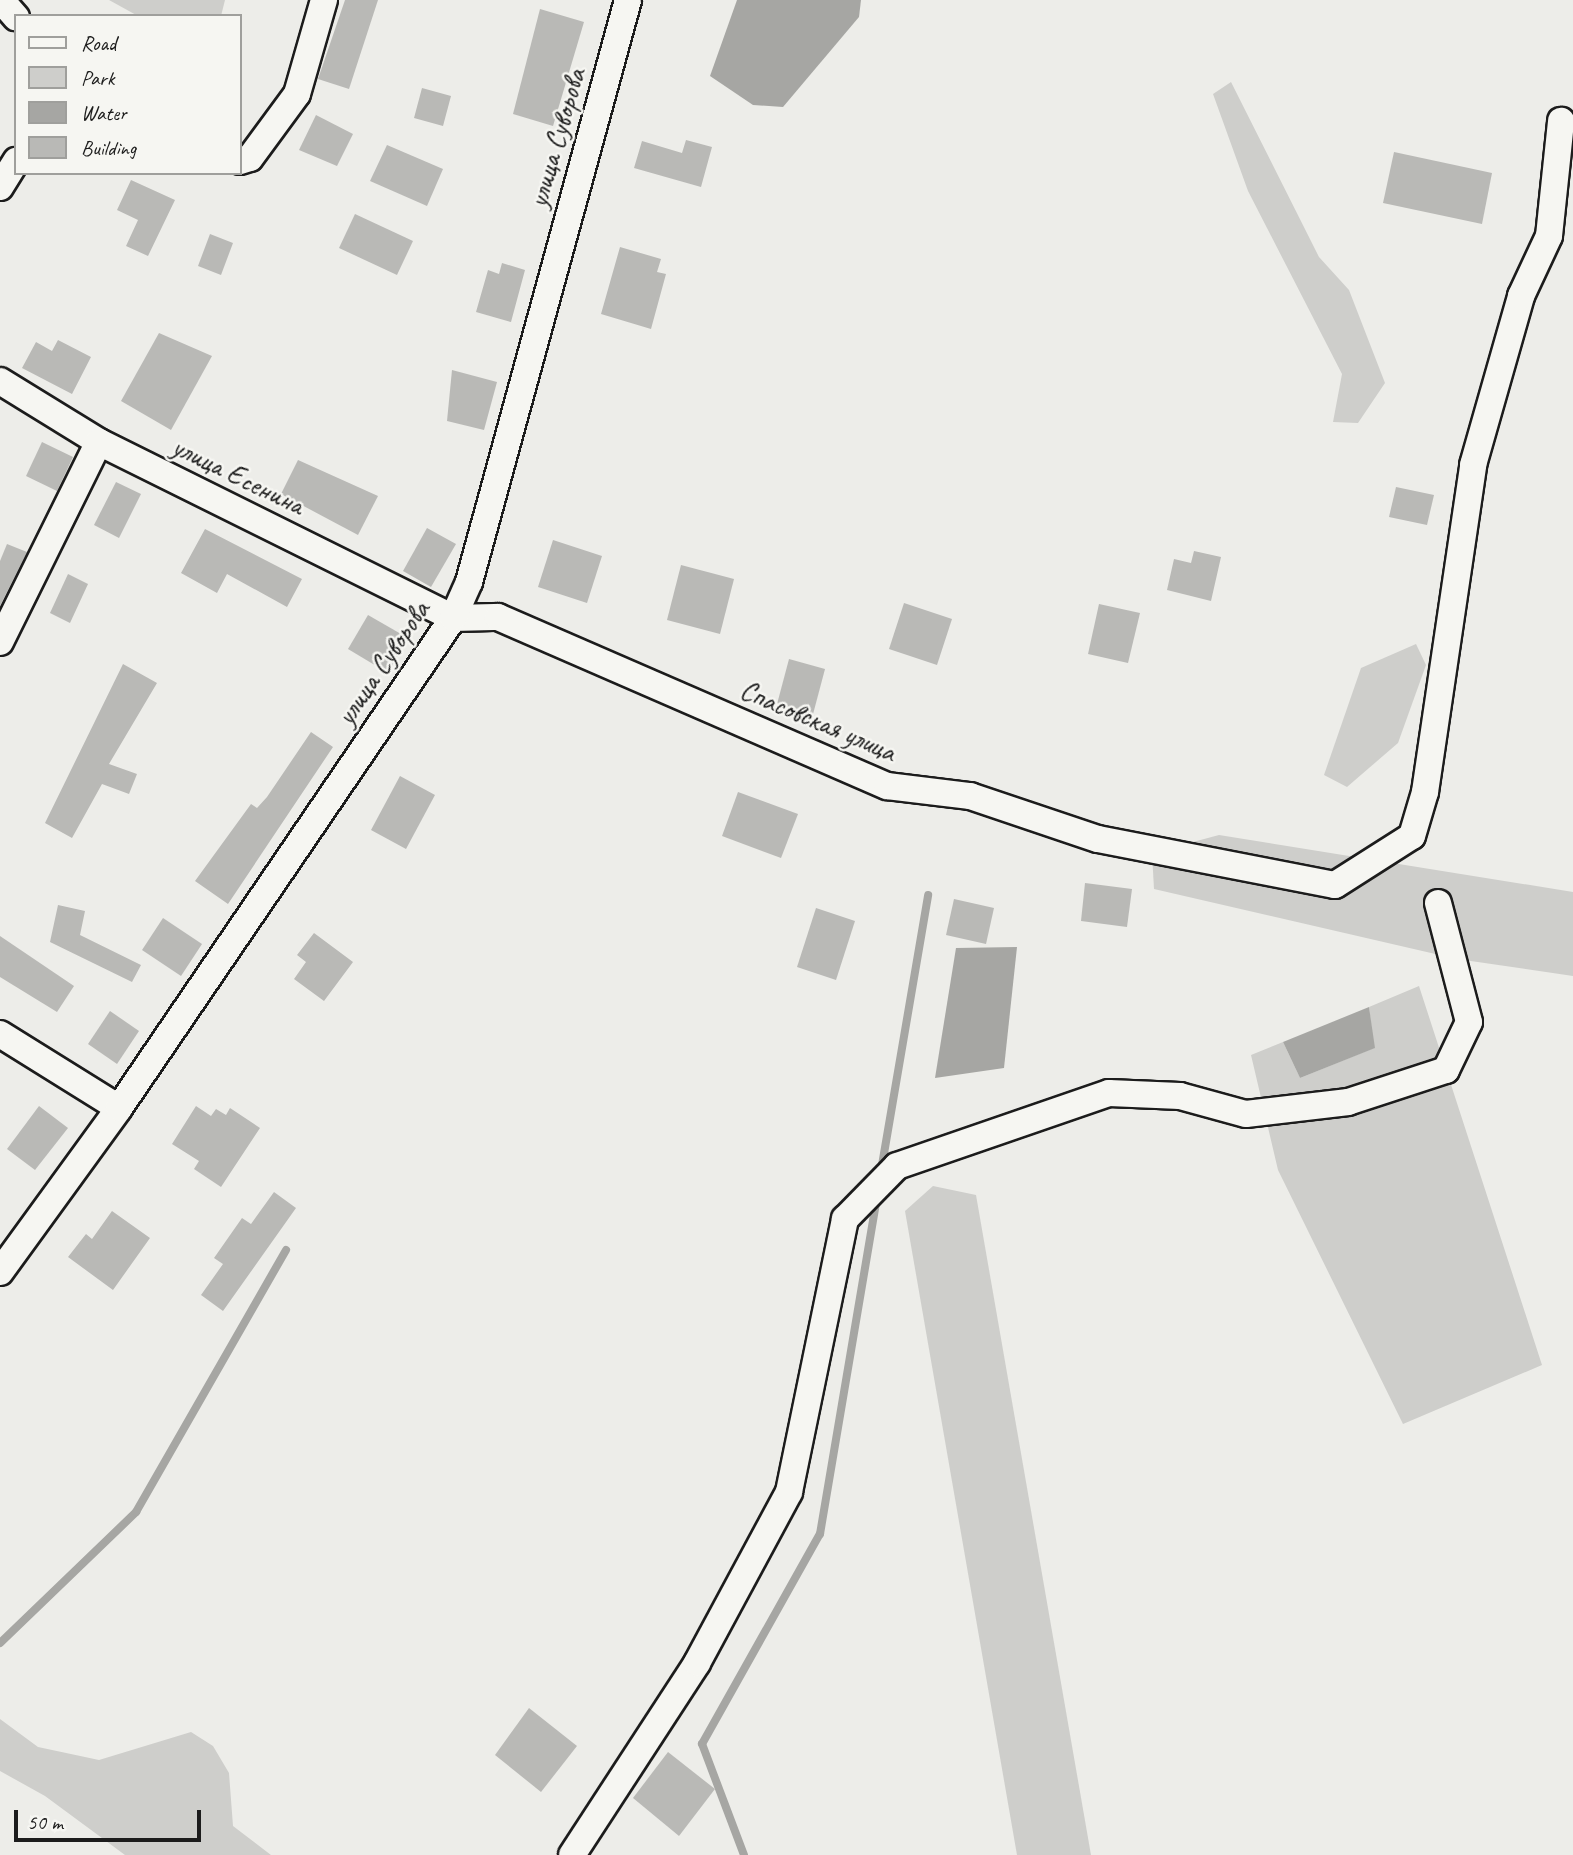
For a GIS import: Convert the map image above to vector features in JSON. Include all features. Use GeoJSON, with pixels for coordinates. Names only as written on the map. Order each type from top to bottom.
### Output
{"type":"FeatureCollection","features":[{"type":"Feature","properties":{"kind":"street"},"geometry":{"type":"LineString","coordinates":[[1,0],[14,15]]}},
{"type":"Feature","properties":{"kind":"street"},"geometry":{"type":"LineString","coordinates":[[242,160],[250,158],[297,93],[324,0]]}},
{"type":"Feature","properties":{"kind":"street","name":"улица Суворова"},"geometry":{"type":"LineString","coordinates":[[0,1272],[119,1108],[453,618],[469,582],[628,0]]}},
{"type":"Feature","properties":{"kind":"street","name":"Спасовская улица"},"geometry":{"type":"LineString","coordinates":[[453,618],[498,617],[887,786],[970,796],[1098,839],[1335,885],[1412,836],[1424,792],[1473,465],[1521,296],[1549,236],[1561,121]]}},
{"type":"Feature","properties":{"kind":"street"},"geometry":{"type":"LineString","coordinates":[[0,187],[14,164]]}},
{"type":"Feature","properties":{"kind":"street","name":"улица Есенина"},"geometry":{"type":"LineString","coordinates":[[0,381],[99,442],[453,618]]}},
{"type":"Feature","properties":{"kind":"street"},"geometry":{"type":"LineString","coordinates":[[0,642],[99,442]]}},
{"type":"Feature","properties":{"kind":"street"},"geometry":{"type":"LineString","coordinates":[[572,1855],[697,1663],[789,1492],[845,1219],[897,1166],[1109,1093],[1180,1096],[1246,1114],[1348,1102],[1446,1070],[1469,1022],[1438,904]]}},
{"type":"Feature","properties":{"kind":"street"},"geometry":{"type":"LineString","coordinates":[[0,1034],[119,1108]]}},
{"type":"Feature","properties":{"kind":"green space"},"geometry":{"type":"Polygon","coordinates":[[[109,0],[225,0],[222,14],[134,14],[109,0]]]}},
{"type":"Feature","properties":{"kind":"green space"},"geometry":{"type":"Polygon","coordinates":[[[1231,82],[1319,257],[1349,290],[1385,383],[1358,423],[1333,422],[1342,374],[1248,191],[1213,94],[1231,82]]]}},
{"type":"Feature","properties":{"kind":"green space"},"geometry":{"type":"Polygon","coordinates":[[[1416,644],[1426,665],[1398,743],[1347,787],[1324,775],[1361,668],[1416,644]]]}},
{"type":"Feature","properties":{"kind":"green space"},"geometry":{"type":"Polygon","coordinates":[[[1219,835],[1573,892],[1573,976],[1457,959],[1154,889],[1152,853],[1219,835]]]}},
{"type":"Feature","properties":{"kind":"green space"},"geometry":{"type":"Polygon","coordinates":[[[1419,986],[1542,1365],[1403,1424],[1278,1170],[1251,1055],[1283,1042],[1300,1078],[1374,1048],[1369,1007],[1419,986]]]}},
{"type":"Feature","properties":{"kind":"green space"},"geometry":{"type":"Polygon","coordinates":[[[933,1186],[976,1195],[1091,1855],[1017,1855],[905,1211],[933,1186]]]}},
{"type":"Feature","properties":{"kind":"green space"},"geometry":{"type":"Polygon","coordinates":[[[0,1719],[38,1747],[99,1760],[191,1732],[213,1746],[229,1773],[233,1826],[271,1855],[125,1855],[45,1796],[0,1771],[0,1719]]]}},
{"type":"Feature","properties":{"kind":"water"},"geometry":{"type":"Polygon","coordinates":[[[737,0],[861,0],[859,17],[783,107],[753,105],[710,76],[737,0]]]}},
{"type":"Feature","properties":{"kind":"water"},"geometry":{"type":"Polygon","coordinates":[[[1017,947],[1004,1068],[935,1078],[956,948],[1017,947]]]}},
{"type":"Feature","properties":{"kind":"water"},"geometry":{"type":"Polygon","coordinates":[[[1369,1007],[1375,1048],[1300,1078],[1283,1042],[1369,1007]]]}},
{"type":"Feature","properties":{"kind":"building"},"geometry":{"type":"Polygon","coordinates":[[[345,0],[378,0],[349,89],[318,79],[345,0]]]}},
{"type":"Feature","properties":{"kind":"building"},"geometry":{"type":"Polygon","coordinates":[[[540,9],[584,22],[553,126],[513,114],[540,9]]]}},
{"type":"Feature","properties":{"kind":"building"},"geometry":{"type":"Polygon","coordinates":[[[422,88],[451,96],[443,126],[414,118],[422,88]]]}},
{"type":"Feature","properties":{"kind":"building"},"geometry":{"type":"Polygon","coordinates":[[[316,115],[353,134],[337,166],[299,150],[316,115]]]}},
{"type":"Feature","properties":{"kind":"building"},"geometry":{"type":"Polygon","coordinates":[[[686,140],[712,147],[701,187],[634,168],[642,141],[682,153],[686,140]]]}},
{"type":"Feature","properties":{"kind":"building"},"geometry":{"type":"Polygon","coordinates":[[[387,145],[443,169],[427,206],[370,181],[387,145]]]}},
{"type":"Feature","properties":{"kind":"building"},"geometry":{"type":"Polygon","coordinates":[[[1394,152],[1492,173],[1482,224],[1383,203],[1394,152]]]}},
{"type":"Feature","properties":{"kind":"building"},"geometry":{"type":"Polygon","coordinates":[[[131,180],[175,200],[148,256],[126,246],[138,220],[117,210],[131,180]]]}},
{"type":"Feature","properties":{"kind":"building"},"geometry":{"type":"Polygon","coordinates":[[[355,214],[413,241],[397,275],[339,248],[355,214]]]}},
{"type":"Feature","properties":{"kind":"building"},"geometry":{"type":"Polygon","coordinates":[[[210,234],[233,243],[221,275],[198,266],[210,234]]]}},
{"type":"Feature","properties":{"kind":"building"},"geometry":{"type":"Polygon","coordinates":[[[620,247],[661,259],[657,272],[666,274],[651,329],[601,314],[620,247]]]}},
{"type":"Feature","properties":{"kind":"building"},"geometry":{"type":"Polygon","coordinates":[[[502,263],[525,270],[511,322],[476,312],[488,270],[499,274],[502,263]]]}},
{"type":"Feature","properties":{"kind":"building"},"geometry":{"type":"Polygon","coordinates":[[[159,333],[212,356],[171,430],[121,401],[159,333]]]}},
{"type":"Feature","properties":{"kind":"building"},"geometry":{"type":"Polygon","coordinates":[[[58,340],[91,357],[72,394],[22,368],[36,342],[52,351],[58,340]]]}},
{"type":"Feature","properties":{"kind":"building"},"geometry":{"type":"Polygon","coordinates":[[[452,370],[497,382],[484,430],[447,421],[452,370]]]}},
{"type":"Feature","properties":{"kind":"building"},"geometry":{"type":"Polygon","coordinates":[[[42,442],[73,457],[57,491],[26,476],[42,442]]]}},
{"type":"Feature","properties":{"kind":"building"},"geometry":{"type":"Polygon","coordinates":[[[298,460],[378,496],[358,535],[281,494],[298,460]]]}},
{"type":"Feature","properties":{"kind":"building"},"geometry":{"type":"Polygon","coordinates":[[[116,482],[141,494],[119,538],[94,525],[116,482]]]}},
{"type":"Feature","properties":{"kind":"building"},"geometry":{"type":"Polygon","coordinates":[[[1396,487],[1434,495],[1427,525],[1389,517],[1396,487]]]}},
{"type":"Feature","properties":{"kind":"building"},"geometry":{"type":"Polygon","coordinates":[[[427,528],[456,544],[431,587],[403,571],[427,528]]]}},
{"type":"Feature","properties":{"kind":"building"},"geometry":{"type":"Polygon","coordinates":[[[205,529],[302,579],[287,607],[227,574],[217,593],[181,573],[205,529]]]}},
{"type":"Feature","properties":{"kind":"building"},"geometry":{"type":"Polygon","coordinates":[[[553,540],[602,556],[587,603],[538,587],[553,540]]]}},
{"type":"Feature","properties":{"kind":"building"},"geometry":{"type":"Polygon","coordinates":[[[7,544],[27,552],[0,606],[0,561],[7,544]]]}},
{"type":"Feature","properties":{"kind":"building"},"geometry":{"type":"Polygon","coordinates":[[[1194,551],[1221,557],[1211,601],[1167,590],[1174,559],[1191,563],[1194,551]]]}},
{"type":"Feature","properties":{"kind":"building"},"geometry":{"type":"Polygon","coordinates":[[[681,565],[734,579],[720,634],[667,620],[681,565]]]}},
{"type":"Feature","properties":{"kind":"building"},"geometry":{"type":"Polygon","coordinates":[[[68,574],[88,584],[70,623],[50,613],[68,574]]]}},
{"type":"Feature","properties":{"kind":"building"},"geometry":{"type":"Polygon","coordinates":[[[904,603],[952,619],[937,665],[889,649],[904,603]]]}},
{"type":"Feature","properties":{"kind":"building"},"geometry":{"type":"Polygon","coordinates":[[[1099,604],[1140,613],[1128,663],[1088,654],[1099,604]]]}},
{"type":"Feature","properties":{"kind":"building"},"geometry":{"type":"Polygon","coordinates":[[[368,615],[408,638],[388,673],[348,649],[368,615]]]}},
{"type":"Feature","properties":{"kind":"building"},"geometry":{"type":"Polygon","coordinates":[[[789,659],[825,669],[812,718],[776,708],[789,659]]]}},
{"type":"Feature","properties":{"kind":"building"},"geometry":{"type":"Polygon","coordinates":[[[123,664],[157,683],[109,764],[137,774],[129,794],[102,784],[72,838],[45,823],[123,664]]]}},
{"type":"Feature","properties":{"kind":"building"},"geometry":{"type":"Polygon","coordinates":[[[311,732],[333,747],[228,904],[195,881],[251,804],[257,808],[267,797],[311,732]]]}},
{"type":"Feature","properties":{"kind":"building"},"geometry":{"type":"Polygon","coordinates":[[[400,776],[435,795],[406,849],[371,830],[400,776]]]}},
{"type":"Feature","properties":{"kind":"building"},"geometry":{"type":"Polygon","coordinates":[[[738,792],[798,814],[781,858],[722,836],[738,792]]]}},
{"type":"Feature","properties":{"kind":"building"},"geometry":{"type":"Polygon","coordinates":[[[1085,883],[1132,889],[1127,927],[1081,921],[1085,883]]]}},
{"type":"Feature","properties":{"kind":"building"},"geometry":{"type":"Polygon","coordinates":[[[954,899],[994,908],[986,944],[946,935],[954,899]]]}},
{"type":"Feature","properties":{"kind":"building"},"geometry":{"type":"Polygon","coordinates":[[[58,905],[85,911],[80,935],[141,965],[132,982],[50,942],[58,905]]]}},
{"type":"Feature","properties":{"kind":"building"},"geometry":{"type":"Polygon","coordinates":[[[816,908],[855,921],[836,980],[797,967],[816,908]]]}},
{"type":"Feature","properties":{"kind":"building"},"geometry":{"type":"Polygon","coordinates":[[[163,918],[202,944],[181,976],[142,950],[163,918]]]}},
{"type":"Feature","properties":{"kind":"building"},"geometry":{"type":"Polygon","coordinates":[[[314,933],[353,962],[324,1001],[294,979],[306,962],[297,955],[314,933]]]}},
{"type":"Feature","properties":{"kind":"building"},"geometry":{"type":"Polygon","coordinates":[[[0,936],[74,986],[57,1012],[0,977],[0,936]]]}},
{"type":"Feature","properties":{"kind":"building"},"geometry":{"type":"Polygon","coordinates":[[[110,1011],[139,1031],[117,1064],[88,1044],[110,1011]]]}},
{"type":"Feature","properties":{"kind":"building"},"geometry":{"type":"Polygon","coordinates":[[[39,1106],[68,1128],[35,1170],[7,1149],[39,1106]]]}},
{"type":"Feature","properties":{"kind":"building"},"geometry":{"type":"Polygon","coordinates":[[[196,1106],[211,1116],[216,1109],[226,1115],[230,1108],[260,1128],[221,1187],[194,1169],[199,1161],[172,1144],[196,1106]]]}},
{"type":"Feature","properties":{"kind":"building"},"geometry":{"type":"Polygon","coordinates":[[[274,1192],[296,1208],[223,1311],[201,1295],[223,1264],[214,1258],[242,1218],[251,1224],[274,1192]]]}},
{"type":"Feature","properties":{"kind":"building"},"geometry":{"type":"Polygon","coordinates":[[[112,1211],[150,1238],[113,1290],[68,1257],[86,1234],[92,1239],[112,1211]]]}},
{"type":"Feature","properties":{"kind":"building"},"geometry":{"type":"Polygon","coordinates":[[[529,1708],[577,1746],[541,1792],[495,1755],[529,1708]]]}},
{"type":"Feature","properties":{"kind":"building"},"geometry":{"type":"Polygon","coordinates":[[[668,1752],[715,1789],[679,1836],[633,1798],[668,1752]]]}},
{"type":"Feature","properties":{"kind":"waterway"},"geometry":{"type":"LineString","coordinates":[[881,1171],[928,895]]}},
{"type":"Feature","properties":{"kind":"waterway"},"geometry":{"type":"LineString","coordinates":[[744,1855],[702,1744],[820,1534],[877,1197]]}},
{"type":"Feature","properties":{"kind":"waterway"},"geometry":{"type":"LineString","coordinates":[[0,1643],[136,1512],[286,1250]]}}]}
